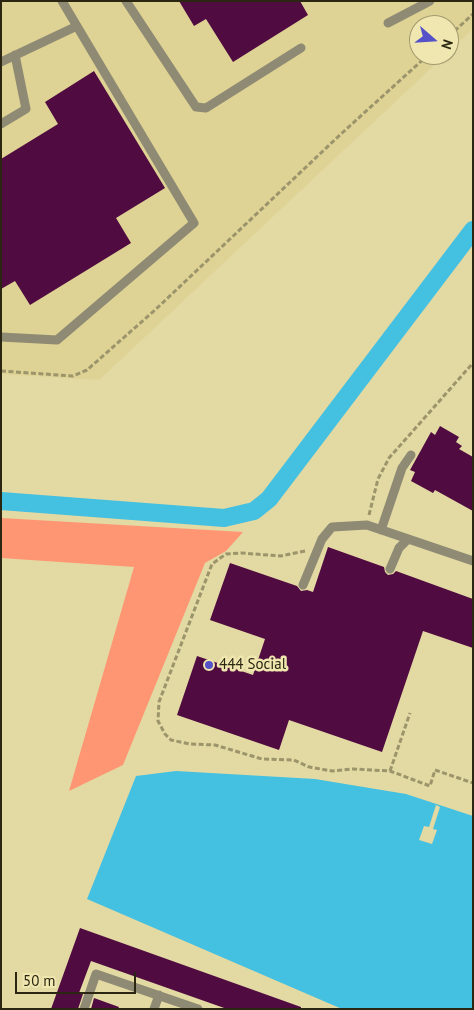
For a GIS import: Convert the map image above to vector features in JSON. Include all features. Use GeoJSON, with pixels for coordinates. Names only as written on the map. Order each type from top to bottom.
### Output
{"type":"FeatureCollection","features":[{"type":"Feature","properties":{"kind":"lane"},"geometry":{"type":"LineString","coordinates":[[1,337],[57,340],[194,223],[62,1]]}},
{"type":"Feature","properties":{"kind":"lane"},"geometry":{"type":"LineString","coordinates":[[126,1],[196,106],[206,108],[301,48]]}},
{"type":"Feature","properties":{"kind":"lane"},"geometry":{"type":"LineString","coordinates":[[388,23],[430,1]]}},
{"type":"Feature","properties":{"kind":"lane"},"geometry":{"type":"LineString","coordinates":[[1,62],[76,26]]}},
{"type":"Feature","properties":{"kind":"lane"},"geometry":{"type":"LineString","coordinates":[[1,124],[26,109],[15,55]]}},
{"type":"Feature","properties":{"kind":"lane"},"geometry":{"type":"LineString","coordinates":[[381,530],[402,468],[411,455]]}},
{"type":"Feature","properties":{"kind":"lane"},"geometry":{"type":"LineString","coordinates":[[303,585],[322,539],[332,527],[367,525],[473,560]]}},
{"type":"Feature","properties":{"kind":"lane"},"geometry":{"type":"LineString","coordinates":[[390,569],[399,548],[408,539]]}},
{"type":"Feature","properties":{"kind":"lane"},"geometry":{"type":"LineString","coordinates":[[84,1009],[96,974],[198,1009]]}},
{"type":"Feature","properties":{"kind":"lane"},"geometry":{"type":"LineString","coordinates":[[154,1009],[159,996]]}},
{"type":"Feature","properties":{"kind":"path"},"geometry":{"type":"LineString","coordinates":[[459,27],[473,14]]}},
{"type":"Feature","properties":{"kind":"path"},"geometry":{"type":"LineString","coordinates":[[1,371],[73,376],[87,370],[148,316],[417,65]]}},
{"type":"Feature","properties":{"kind":"path"},"geometry":{"type":"LineString","coordinates":[[367,525],[378,479],[389,458],[473,363]]}},
{"type":"Feature","properties":{"kind":"path"},"geometry":{"type":"LineString","coordinates":[[322,539],[303,552],[280,556],[241,553],[226,554],[212,564],[159,702],[158,721],[165,734],[171,740],[190,744],[215,745],[262,759],[294,760],[309,767],[332,771],[353,769],[390,771],[430,786],[435,770],[473,783]]}},
{"type":"Feature","properties":{"kind":"path"},"geometry":{"type":"LineString","coordinates":[[390,771],[410,713]]}},
{"type":"Feature","properties":{"kind":"shaded area"},"geometry":{"type":"Polygon","coordinates":[[[1,1],[473,1],[473,29],[459,42],[459,15],[409,15],[409,65],[434,65],[99,380],[1,374],[1,1]]]}},
{"type":"Feature","properties":{"kind":"shaded area"},"geometry":{"type":"Polygon","coordinates":[[[1,518],[243,532],[226,551],[205,563],[123,765],[69,791],[134,567],[1,558],[1,518]]]}},
{"type":"Feature","properties":{"kind":"water"},"geometry":{"type":"Polygon","coordinates":[[[176,771],[315,779],[406,794],[473,816],[473,1009],[342,1009],[87,899],[136,776],[176,771]]]}},
{"type":"Feature","properties":{"kind":"pier"},"geometry":{"type":"Polygon","coordinates":[[[436,805],[440,807],[433,829],[437,830],[432,844],[419,840],[424,826],[429,827],[436,805]]]}},
{"type":"Feature","properties":{"kind":"building"},"geometry":{"type":"Polygon","coordinates":[[[179,1],[300,1],[308,15],[233,62],[206,19],[194,26],[179,1]]]}},
{"type":"Feature","properties":{"kind":"building"},"geometry":{"type":"Polygon","coordinates":[[[94,71],[165,188],[116,218],[131,243],[30,305],[15,281],[1,289],[1,159],[58,124],[45,102],[94,71]]]}},
{"type":"Feature","properties":{"kind":"building"},"geometry":{"type":"Polygon","coordinates":[[[440,426],[459,437],[456,442],[462,446],[459,449],[473,457],[473,511],[435,490],[433,493],[411,481],[415,472],[410,470],[431,432],[435,435],[440,426]]]}},
{"type":"Feature","properties":{"kind":"building"},"geometry":{"type":"Polygon","coordinates":[[[328,547],[384,567],[388,575],[396,571],[473,599],[473,648],[423,631],[382,752],[289,720],[279,750],[177,715],[197,656],[253,675],[265,639],[210,620],[230,563],[297,586],[301,591],[313,592],[328,547]]]}},
{"type":"Feature","properties":{"kind":"building"},"geometry":{"type":"Polygon","coordinates":[[[80,928],[301,1007],[301,1009],[227,1009],[91,961],[79,993],[83,994],[78,1009],[51,1009],[80,928]]]}},
{"type":"Feature","properties":{"kind":"building"},"geometry":{"type":"Polygon","coordinates":[[[94,998],[119,1007],[118,1009],[91,1009],[94,998]]]}},
{"type":"Feature","properties":{"kind":"waterway"},"geometry":{"type":"LineString","coordinates":[[1,501],[224,518],[254,511],[269,499],[473,230]]}},
{"type":"Feature","properties":{"kind":"place","name":"444 Social"},"geometry":{"type":"Point","coordinates":[209,665]}}]}
